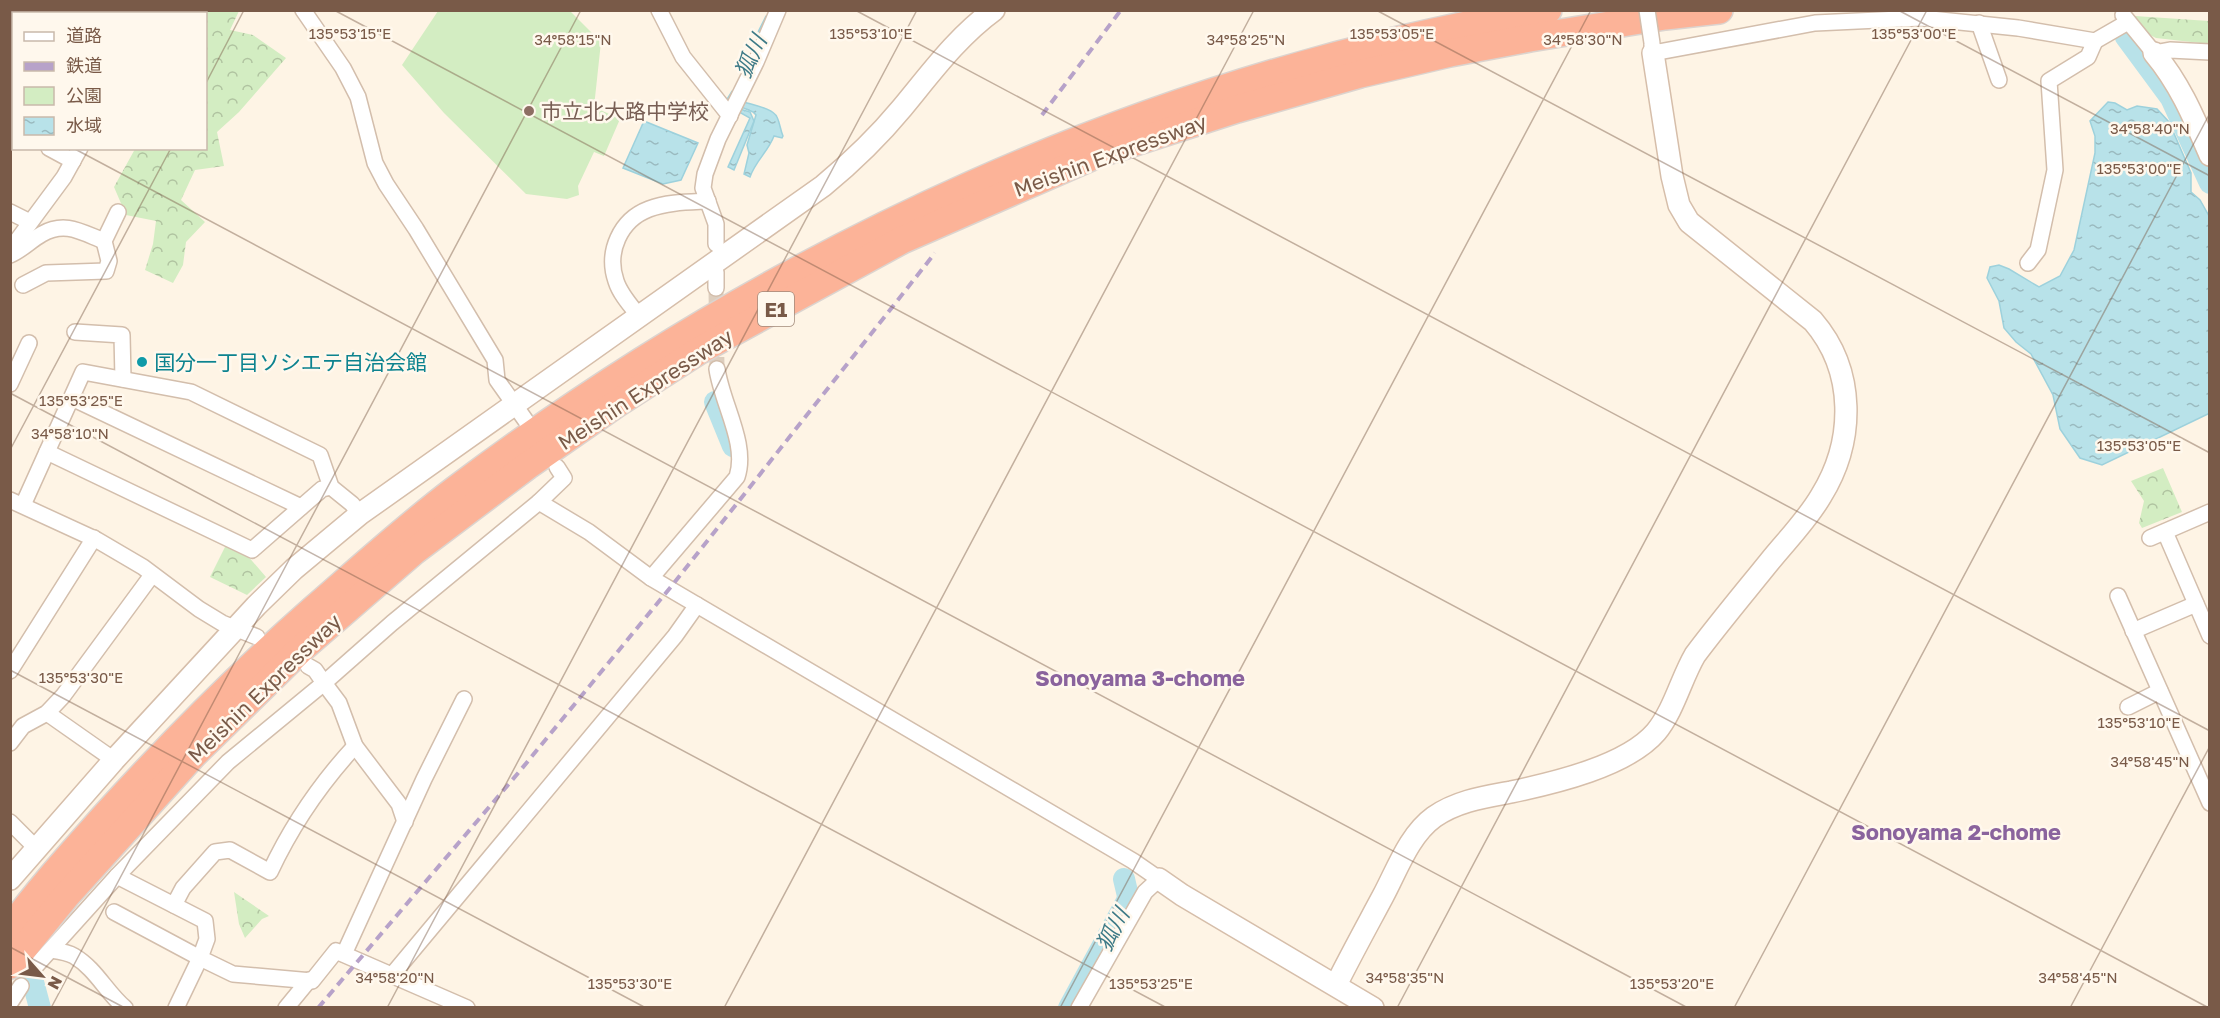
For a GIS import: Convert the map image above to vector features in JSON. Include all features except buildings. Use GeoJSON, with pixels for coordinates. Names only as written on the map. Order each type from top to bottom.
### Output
{"type":"FeatureCollection","features":[{"type":"Feature","properties":{"kind":"highway","name":"Meishin Expressway"},"geometry":{"type":"LineString","coordinates":[[20,960],[78,847],[171,743],[250,666],[376,555],[451,493],[549,422],[683,335],[794,271],[890,223],[988,177],[1090,134],[1201,96],[1315,63],[1420,35],[1548,10]]}},
{"type":"Feature","properties":{"kind":"highway","name":"Meishin Expressway"},"geometry":{"type":"LineString","coordinates":[[20,960],[66,896],[194,754],[301,649],[414,551],[527,465],[616,404],[710,345],[902,240],[1109,151],[1237,109],[1360,74],[1530,38],[1665,16],[1719,10]]}},
{"type":"Feature","properties":{"kind":"street"},"geometry":{"type":"LineString","coordinates":[[303,10],[343,68],[358,97],[375,163],[386,184],[416,229],[495,360],[497,380],[526,421]]}},
{"type":"Feature","properties":{"kind":"street"},"geometry":{"type":"LineString","coordinates":[[659,10],[683,57],[729,116]]}},
{"type":"Feature","properties":{"kind":"street"},"geometry":{"type":"LineString","coordinates":[[716,244],[716,224],[703,188],[705,174],[718,139],[778,10]]}},
{"type":"Feature","properties":{"kind":"street"},"geometry":{"type":"LineString","coordinates":[[10,879],[114,760],[235,628],[294,570],[360,514],[514,403],[782,216],[838,173],[884,130],[944,55],[980,20],[994,10]]}},
{"type":"Feature","properties":{"kind":"street"},"geometry":{"type":"LineString","coordinates":[[1336,985],[1411,842],[1432,818],[1447,808],[1463,802],[1546,784],[1588,771],[1636,749],[1657,731],[1668,714],[1695,655],[1821,497],[1837,462],[1844,436],[1847,408],[1844,382],[1839,364],[1822,333],[1813,321],[1700,232],[1684,214],[1675,194],[1647,10]]}},
{"type":"Feature","properties":{"kind":"street"},"geometry":{"type":"LineString","coordinates":[[1652,48],[1815,23],[1921,18],[1979,23],[2095,41]]}},
{"type":"Feature","properties":{"kind":"street"},"geometry":{"type":"LineString","coordinates":[[2028,263],[2038,250],[2055,170],[2049,81],[2088,57],[2095,41],[2125,19],[2176,81],[2210,155]]}},
{"type":"Feature","properties":{"kind":"street"},"geometry":{"type":"LineString","coordinates":[[1979,23],[1999,80]]}},
{"type":"Feature","properties":{"kind":"street"},"geometry":{"type":"LineString","coordinates":[[2154,53],[2170,50],[2210,52]]}},
{"type":"Feature","properties":{"kind":"street"},"geometry":{"type":"LineString","coordinates":[[10,250],[64,177],[76,155],[57,150]]}},
{"type":"Feature","properties":{"kind":"street"},"geometry":{"type":"LineString","coordinates":[[639,316],[616,283],[614,273],[614,246],[623,228],[649,209],[708,201]]}},
{"type":"Feature","properties":{"kind":"street"},"geometry":{"type":"LineString","coordinates":[[10,212],[30,222]]}},
{"type":"Feature","properties":{"kind":"street"},"geometry":{"type":"LineString","coordinates":[[23,285],[46,273],[106,271],[109,261],[104,241],[118,212]]}},
{"type":"Feature","properties":{"kind":"street"},"geometry":{"type":"LineString","coordinates":[[10,255],[42,234],[59,227],[67,227],[104,241]]}},
{"type":"Feature","properties":{"kind":"street"},"geometry":{"type":"LineString","coordinates":[[716,272],[716,288]]}},
{"type":"Feature","properties":{"kind":"street"},"geometry":{"type":"LineString","coordinates":[[75,332],[122,335],[123,380]]}},
{"type":"Feature","properties":{"kind":"street"},"geometry":{"type":"LineString","coordinates":[[10,384],[16,359],[29,342]]}},
{"type":"Feature","properties":{"kind":"street"},"geometry":{"type":"LineString","coordinates":[[651,578],[737,477],[741,465],[741,453],[719,384],[717,369]]}},
{"type":"Feature","properties":{"kind":"street"},"geometry":{"type":"LineString","coordinates":[[257,637],[199,609],[125,555],[94,538],[14,503],[47,452],[83,372],[191,392],[320,455],[331,487],[352,504],[360,514]]}},
{"type":"Feature","properties":{"kind":"street"},"geometry":{"type":"LineString","coordinates":[[72,398],[301,507]]}},
{"type":"Feature","properties":{"kind":"street"},"geometry":{"type":"LineString","coordinates":[[47,452],[252,550],[322,489],[331,487]]}},
{"type":"Feature","properties":{"kind":"street"},"geometry":{"type":"LineString","coordinates":[[10,1003],[20,960],[51,950],[117,876],[228,762],[539,502],[564,478],[557,467]]}},
{"type":"Feature","properties":{"kind":"street"},"geometry":{"type":"LineString","coordinates":[[539,502],[589,532],[651,578],[1133,861],[1182,895],[1373,1008]]}},
{"type":"Feature","properties":{"kind":"street"},"geometry":{"type":"LineString","coordinates":[[2150,538],[2210,512]]}},
{"type":"Feature","properties":{"kind":"street"},"geometry":{"type":"LineString","coordinates":[[2165,532],[2210,636]]}},
{"type":"Feature","properties":{"kind":"street"},"geometry":{"type":"LineString","coordinates":[[10,671],[94,538]]}},
{"type":"Feature","properties":{"kind":"street"},"geometry":{"type":"LineString","coordinates":[[10,743],[23,726],[47,712],[63,696],[152,575]]}},
{"type":"Feature","properties":{"kind":"street"},"geometry":{"type":"LineString","coordinates":[[2118,596],[2210,803]]}},
{"type":"Feature","properties":{"kind":"street"},"geometry":{"type":"LineString","coordinates":[[2133,631],[2196,604]]}},
{"type":"Feature","properties":{"kind":"street"},"geometry":{"type":"LineString","coordinates":[[392,975],[667,645],[697,605]]}},
{"type":"Feature","properties":{"kind":"street"},"geometry":{"type":"LineString","coordinates":[[308,666],[315,670],[339,703],[355,746],[399,804],[405,822]]}},
{"type":"Feature","properties":{"kind":"street"},"geometry":{"type":"LineString","coordinates":[[2128,707],[2160,692]]}},
{"type":"Feature","properties":{"kind":"street"},"geometry":{"type":"LineString","coordinates":[[344,954],[464,699]]}},
{"type":"Feature","properties":{"kind":"street"},"geometry":{"type":"LineString","coordinates":[[47,712],[114,760]]}},
{"type":"Feature","properties":{"kind":"street"},"geometry":{"type":"LineString","coordinates":[[174,905],[183,888],[215,852],[230,850],[270,872],[285,840],[337,765],[355,746]]}},
{"type":"Feature","properties":{"kind":"street"},"geometry":{"type":"LineString","coordinates":[[10,822],[36,848]]}},
{"type":"Feature","properties":{"kind":"street"},"geometry":{"type":"LineString","coordinates":[[117,876],[206,921],[207,939],[176,1008]]}},
{"type":"Feature","properties":{"kind":"street"},"geometry":{"type":"LineString","coordinates":[[1078,1008],[1144,892],[1159,879]]}},
{"type":"Feature","properties":{"kind":"street"},"geometry":{"type":"LineString","coordinates":[[114,912],[233,974],[312,981],[336,951],[457,1006]]}},
{"type":"Feature","properties":{"kind":"street"},"geometry":{"type":"LineString","coordinates":[[51,950],[72,955],[93,969],[113,998],[125,1008]]}},
{"type":"Feature","properties":{"kind":"street"},"geometry":{"type":"LineString","coordinates":[[286,1008],[309,980]]}},
{"type":"Feature","properties":{"kind":"green space"},"geometry":{"type":"Polygon","coordinates":[[[103,10],[239,11],[230,30],[253,35],[286,58],[239,112],[217,132],[224,166],[195,170],[181,200],[205,222],[186,242],[183,265],[173,283],[145,270],[153,244],[156,221],[126,215],[114,187],[134,150],[207,150],[207,12],[102,12],[103,10]]]}},
{"type":"Feature","properties":{"kind":"green space","name":"市立北大路中学校"},"geometry":{"type":"Polygon","coordinates":[[[438,11],[570,11],[601,42],[594,107],[620,119],[604,156],[594,152],[578,186],[579,195],[567,199],[526,194],[444,113],[402,65],[438,11]]]}},
{"type":"Feature","properties":{"kind":"green space"},"geometry":{"type":"Polygon","coordinates":[[[2135,16],[2209,21],[2209,44],[2156,38],[2144,32],[2135,16]]]}},
{"type":"Feature","properties":{"kind":"green space"},"geometry":{"type":"Polygon","coordinates":[[[2163,468],[2182,512],[2142,528],[2139,523],[2144,501],[2131,481],[2163,468]]]}},
{"type":"Feature","properties":{"kind":"green space"},"geometry":{"type":"Polygon","coordinates":[[[226,545],[247,555],[266,577],[247,595],[210,577],[226,545]]]}},
{"type":"Feature","properties":{"kind":"green space"},"geometry":{"type":"Polygon","coordinates":[[[234,892],[269,916],[262,919],[245,938],[239,924],[234,892]]]}},
{"type":"Feature","properties":{"kind":"water"},"geometry":{"type":"Polygon","coordinates":[[[744,102],[775,114],[783,136],[782,138],[774,136],[750,177],[744,174],[749,153],[747,145],[756,115],[741,107],[744,102]]]}},
{"type":"Feature","properties":{"kind":"water"},"geometry":{"type":"Polygon","coordinates":[[[2108,102],[2127,110],[2137,106],[2157,109],[2169,122],[2191,173],[2191,192],[2200,200],[2209,216],[2210,413],[2102,465],[2080,458],[2060,429],[2053,395],[2031,354],[2004,328],[1999,301],[1987,278],[1990,267],[1999,265],[2039,287],[2060,276],[2074,250],[2095,153],[2095,136],[2090,121],[2108,102]]]}},
{"type":"Feature","properties":{"kind":"water"},"geometry":{"type":"Polygon","coordinates":[[[740,109],[750,112],[754,121],[734,170],[728,167],[750,118],[739,112],[740,109]]]}},
{"type":"Feature","properties":{"kind":"water"},"geometry":{"type":"Polygon","coordinates":[[[644,121],[698,143],[681,180],[663,184],[623,168],[644,121]]]}},
{"type":"Feature","properties":{"kind":"waterway","name":"狐川"},"geometry":{"type":"LineString","coordinates":[[758,40],[758,35],[767,17]]}},
{"type":"Feature","properties":{"kind":"waterway"},"geometry":{"type":"LineString","coordinates":[[2126,37],[2171,98],[2210,183]]}},
{"type":"Feature","properties":{"kind":"waterway","name":"狐川"},"geometry":{"type":"LineString","coordinates":[[728,100],[733,92]]}},
{"type":"Feature","properties":{"kind":"waterway","name":"狐川"},"geometry":{"type":"LineString","coordinates":[[715,402],[733,446]]}},
{"type":"Feature","properties":{"kind":"waterway","name":"狐川"},"geometry":{"type":"LineString","coordinates":[[1069,1008],[1127,901],[1124,879]]}},
{"type":"Feature","properties":{"kind":"waterway"},"geometry":{"type":"LineString","coordinates":[[10,960],[32,978],[40,1008]]}},
{"type":"Feature","properties":{"kind":"tunnel"},"geometry":{"type":"LineString","coordinates":[[716,288],[717,369]]}},
{"type":"Feature","properties":{"kind":"railway"},"geometry":{"type":"LineString","coordinates":[[1042,115],[1121,10]]}},
{"type":"Feature","properties":{"kind":"railway"},"geometry":{"type":"LineString","coordinates":[[318,1008],[519,772],[674,583],[935,253]]}},
{"type":"Feature","properties":{"kind":"place","name":"市立北大路中学校"},"geometry":{"type":"Point","coordinates":[529,111]}},
{"type":"Feature","properties":{"kind":"place","name":"国分一丁目ソシエテ自治会館"},"geometry":{"type":"Point","coordinates":[142,362]}},
{"type":"Feature","properties":{"kind":"district","name":"Sonoyama 3-chome"},"geometry":{"type":"Point","coordinates":[1140,677]}},
{"type":"Feature","properties":{"kind":"district","name":"Sonoyama 2-chome"},"geometry":{"type":"Point","coordinates":[1956,831]}}]}
